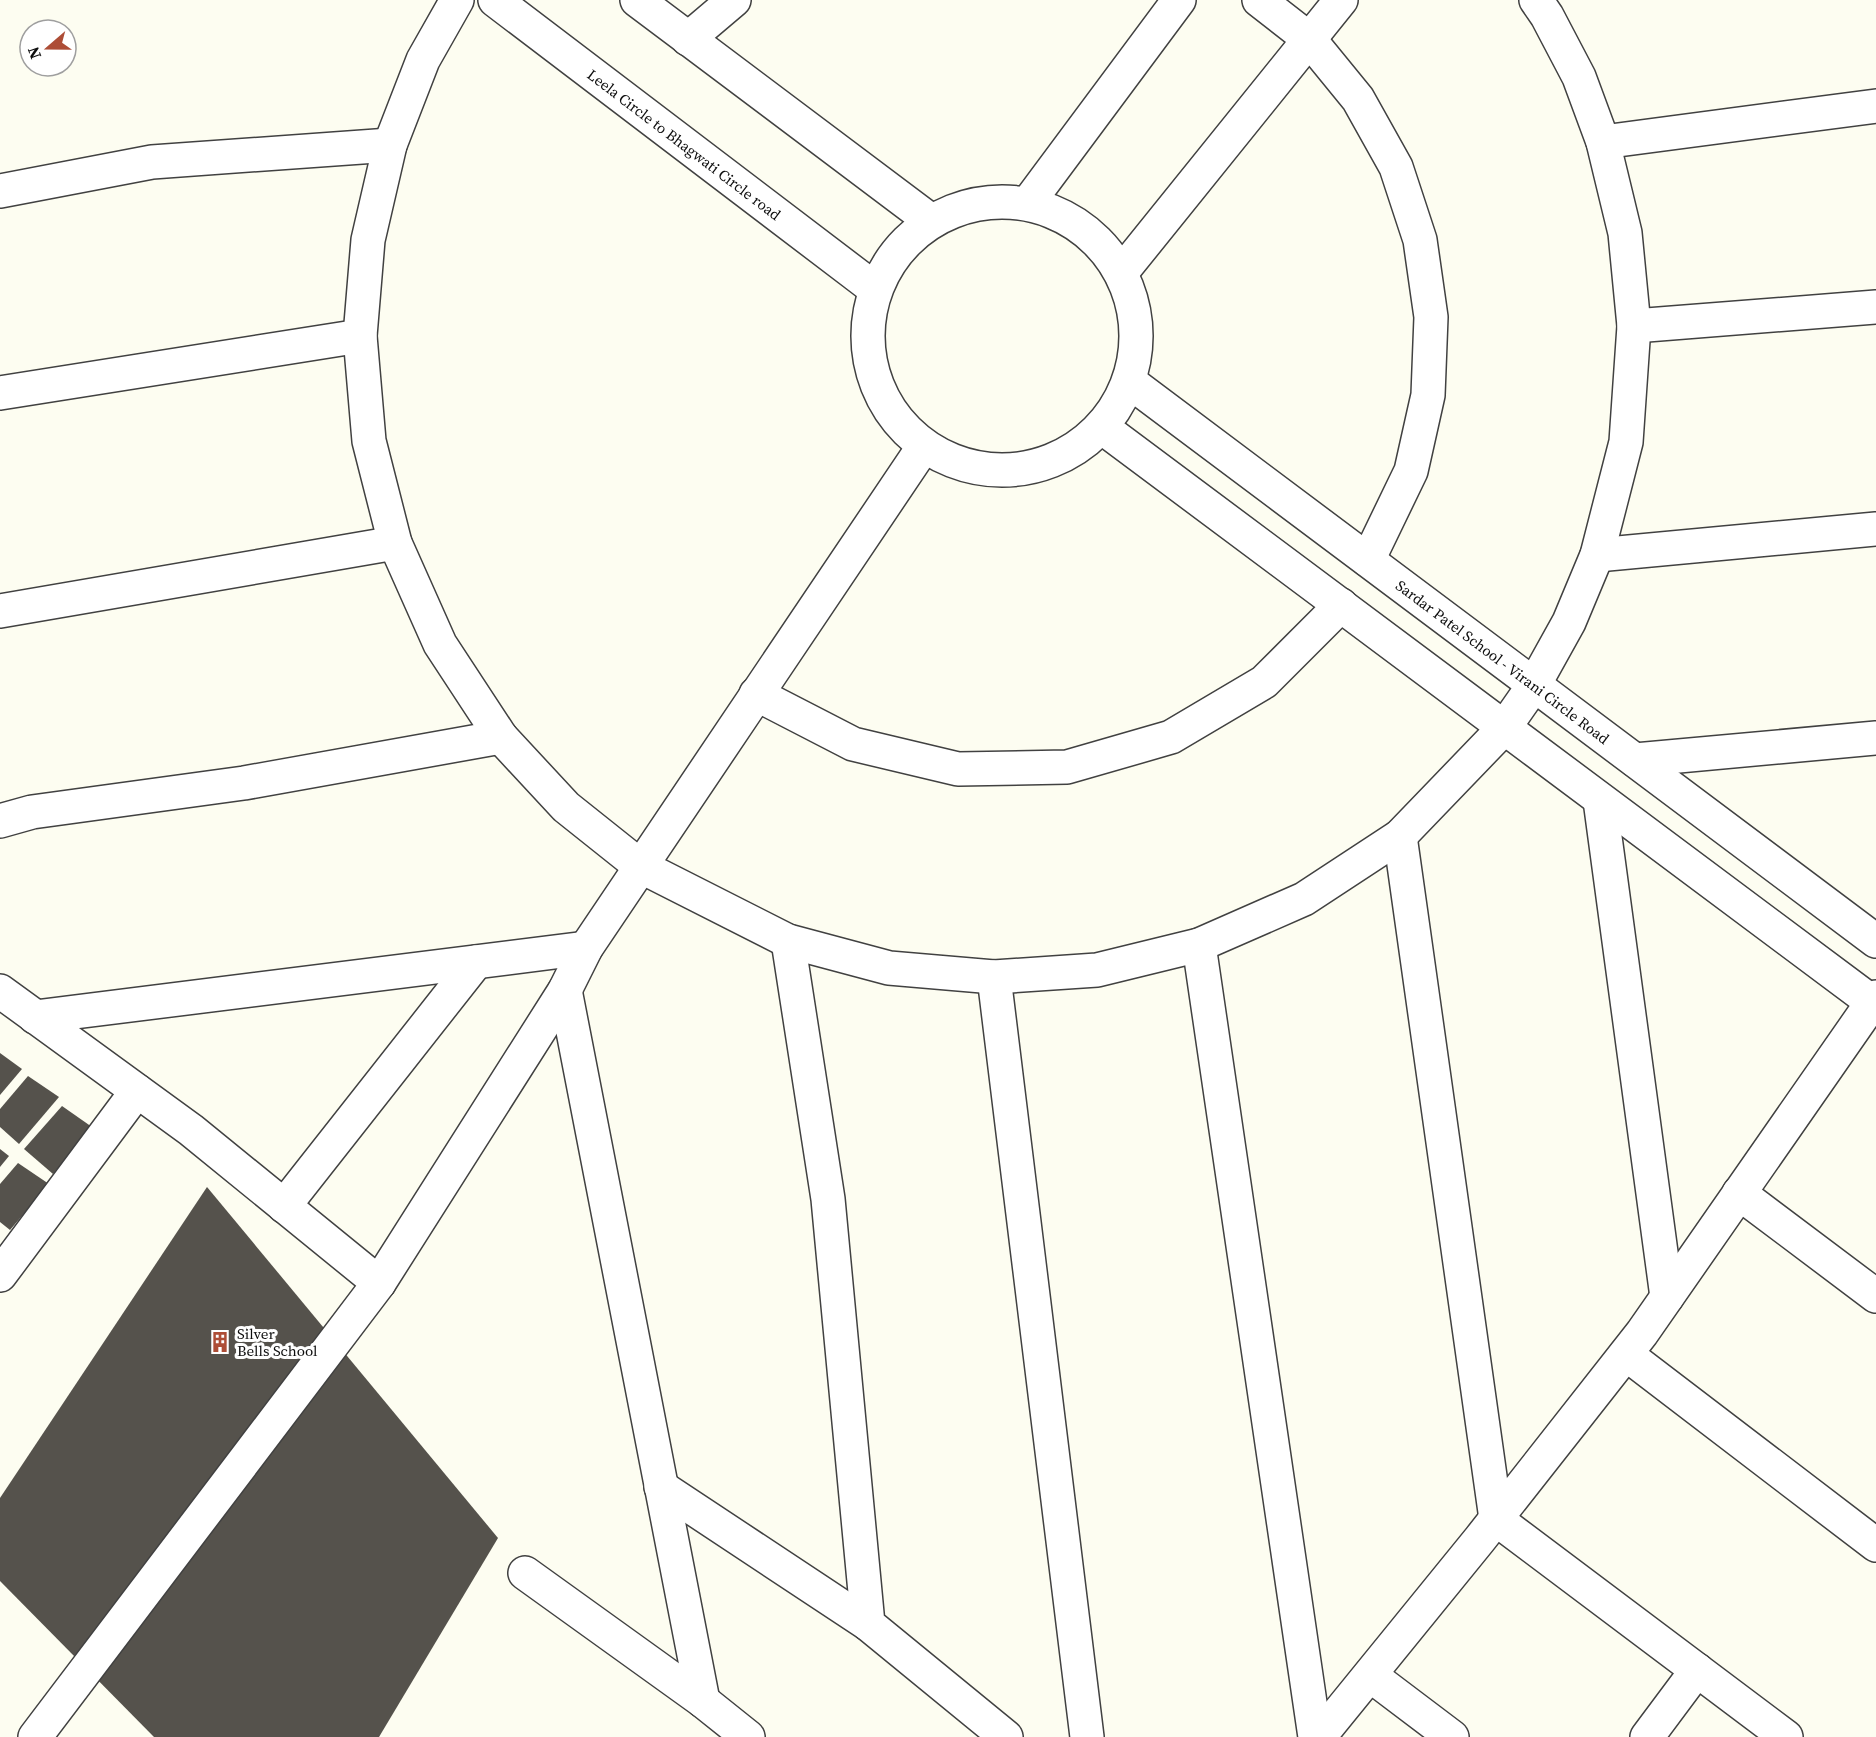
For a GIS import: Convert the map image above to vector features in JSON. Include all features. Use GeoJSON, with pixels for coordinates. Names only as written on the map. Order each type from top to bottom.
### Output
{"type":"FeatureCollection","features":[{"type":"Feature","properties":{"kind":"street"},"geometry":{"type":"LineString","coordinates":[[457,0],[423,60],[390,145],[368,240],[360,336],[369,441],[395,543],[440,644],[501,737],[566,807],[640,866],[788,941],[889,968],[993,977],[1097,970],[1199,945],[1304,899],[1400,836],[1504,728],[1534,685],[1569,622],[1597,555],[1626,442],[1634,326],[1625,233],[1603,142],[1578,77],[1547,16],[1536,0]]}},
{"type":"Feature","properties":{"kind":"street","name":"Leela Circle to Bhagwati Circle road"},"geometry":{"type":"LineString","coordinates":[[495,0],[875,289]]}},
{"type":"Feature","properties":{"kind":"street"},"geometry":{"type":"LineString","coordinates":[[636,0],[931,221]]}},
{"type":"Feature","properties":{"kind":"street"},"geometry":{"type":"LineString","coordinates":[[688,39],[734,0]]}},
{"type":"Feature","properties":{"kind":"street"},"geometry":{"type":"LineString","coordinates":[[1028,203],[1179,0]]}},
{"type":"Feature","properties":{"kind":"street"},"geometry":{"type":"LineString","coordinates":[[1260,0],[1309,39],[1358,99],[1396,167],[1420,240],[1431,317],[1428,395],[1411,471],[1368,560]]}},
{"type":"Feature","properties":{"kind":"street"},"geometry":{"type":"LineString","coordinates":[[1121,273],[1341,0]]}},
{"type":"Feature","properties":{"kind":"street"},"geometry":{"type":"LineString","coordinates":[[1603,142],[1876,106]]}},
{"type":"Feature","properties":{"kind":"street"},"geometry":{"type":"LineString","coordinates":[[0,191],[152,162],[390,145]]}},
{"type":"Feature","properties":{"kind":"street"},"geometry":{"type":"LineString","coordinates":[[994,201],[1028,203],[1065,217],[1097,241],[1121,273],[1134,308],[1137,345],[1130,382],[1103,428],[1072,453],[1036,468],[998,472],[959,464],[924,446],[898,423],[879,392],[869,359],[868,323],[875,289],[889,262],[901,247],[931,221],[972,205],[994,201]]}},
{"type":"Feature","properties":{"kind":"street"},"geometry":{"type":"LineString","coordinates":[[1634,326],[1876,307]]}},
{"type":"Feature","properties":{"kind":"street"},"geometry":{"type":"LineString","coordinates":[[0,393],[360,336]]}},
{"type":"Feature","properties":{"kind":"street","name":"Sardar Patel School - Virani Circle Road"},"geometry":{"type":"LineString","coordinates":[[1130,382],[1876,940]]}},
{"type":"Feature","properties":{"kind":"street"},"geometry":{"type":"LineString","coordinates":[[1103,428],[1600,800],[1875,1002],[1626,1354],[1496,1519],[1317,1737]]}},
{"type":"Feature","properties":{"kind":"street"},"geometry":{"type":"LineString","coordinates":[[35,1737],[379,1283],[565,990],[586,948],[924,446]]}},
{"type":"Feature","properties":{"kind":"street"},"geometry":{"type":"LineString","coordinates":[[1597,555],[1876,529]]}},
{"type":"Feature","properties":{"kind":"street"},"geometry":{"type":"LineString","coordinates":[[0,611],[395,543]]}},
{"type":"Feature","properties":{"kind":"street"},"geometry":{"type":"LineString","coordinates":[[756,694],[853,744],[948,767],[958,769],[1067,767],[1171,737],[1264,682],[1341,605]]}},
{"type":"Feature","properties":{"kind":"street"},"geometry":{"type":"LineString","coordinates":[[0,821],[32,812],[244,783],[501,737]]}},
{"type":"Feature","properties":{"kind":"street"},"geometry":{"type":"LineString","coordinates":[[1635,760],[1876,738]]}},
{"type":"Feature","properties":{"kind":"street"},"geometry":{"type":"LineString","coordinates":[[1600,800],[1667,1297]]}},
{"type":"Feature","properties":{"kind":"street"},"geometry":{"type":"LineString","coordinates":[[1400,836],[1496,1519],[1786,1737]]}},
{"type":"Feature","properties":{"kind":"street"},"geometry":{"type":"LineString","coordinates":[[788,941],[828,1199],[868,1624]]}},
{"type":"Feature","properties":{"kind":"street"},"geometry":{"type":"LineString","coordinates":[[1199,945],[1317,1737]]}},
{"type":"Feature","properties":{"kind":"street"},"geometry":{"type":"LineString","coordinates":[[35,1017],[586,948]]}},
{"type":"Feature","properties":{"kind":"street"},"geometry":{"type":"LineString","coordinates":[[284,1206],[476,962]]}},
{"type":"Feature","properties":{"kind":"street"},"geometry":{"type":"LineString","coordinates":[[993,977],[1087,1737]]}},
{"type":"Feature","properties":{"kind":"street"},"geometry":{"type":"LineString","coordinates":[[565,990],[703,1701]]}},
{"type":"Feature","properties":{"kind":"street"},"geometry":{"type":"LineString","coordinates":[[0,991],[191,1130],[379,1283]]}},
{"type":"Feature","properties":{"kind":"street"},"geometry":{"type":"LineString","coordinates":[[4,1263],[137,1091]]}},
{"type":"Feature","properties":{"kind":"street"},"geometry":{"type":"LineString","coordinates":[[1739,1193],[1876,1296]]}},
{"type":"Feature","properties":{"kind":"street"},"geometry":{"type":"LineString","coordinates":[[1626,1354],[1876,1545]]}},
{"type":"Feature","properties":{"kind":"street"},"geometry":{"type":"LineString","coordinates":[[661,1486],[868,1624],[1006,1737]]}},
{"type":"Feature","properties":{"kind":"street"},"geometry":{"type":"LineString","coordinates":[[525,1573],[703,1701],[748,1737]]}},
{"type":"Feature","properties":{"kind":"street"},"geometry":{"type":"LineString","coordinates":[[1647,1737],[1697,1671]]}},
{"type":"Feature","properties":{"kind":"street"},"geometry":{"type":"LineString","coordinates":[[1370,1675],[1452,1737]]}},
{"type":"Feature","properties":{"kind":"building"},"geometry":{"type":"Polygon","coordinates":[[[0,1053],[22,1069],[0,1095],[0,1053]]]}},
{"type":"Feature","properties":{"kind":"building"},"geometry":{"type":"Polygon","coordinates":[[[28,1076],[59,1097],[19,1144],[0,1127],[0,1109],[28,1076]]]}},
{"type":"Feature","properties":{"kind":"building"},"geometry":{"type":"Polygon","coordinates":[[[62,1106],[92,1127],[53,1174],[24,1149],[62,1106]]]}},
{"type":"Feature","properties":{"kind":"building"},"geometry":{"type":"Polygon","coordinates":[[[0,1149],[9,1156],[0,1167],[0,1149]]]}},
{"type":"Feature","properties":{"kind":"building"},"geometry":{"type":"Polygon","coordinates":[[[18,1163],[49,1184],[10,1230],[0,1222],[0,1184],[18,1163]]]}},
{"type":"Feature","properties":{"kind":"building","name":"Silver Bells School"},"geometry":{"type":"Polygon","coordinates":[[[207,1187],[498,1538],[379,1737],[154,1737],[0,1581],[0,1498],[207,1187]]]}},
{"type":"Feature","properties":{"kind":"place","name":"Silver Bells School"},"geometry":{"type":"Point","coordinates":[220,1342]}}]}
